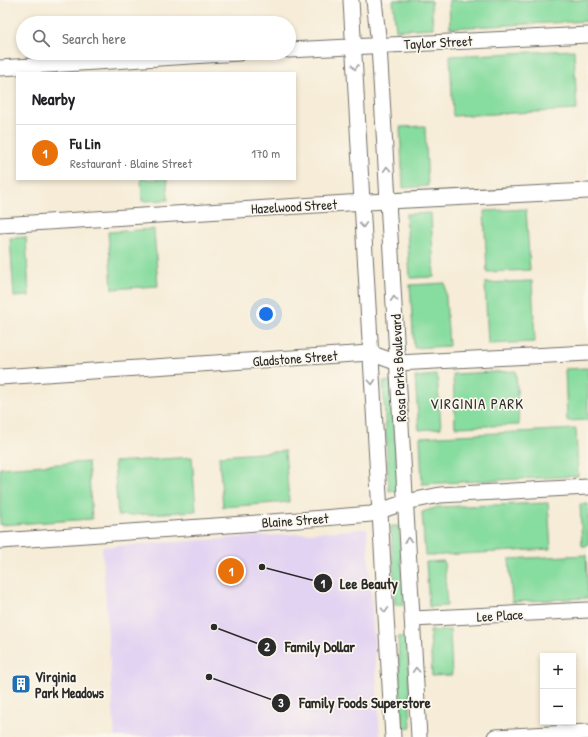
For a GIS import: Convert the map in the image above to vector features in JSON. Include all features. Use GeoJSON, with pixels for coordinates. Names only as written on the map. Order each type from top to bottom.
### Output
{"type":"FeatureCollection","features":[{"type":"Feature","properties":{"kind":"street","name":"Rosa Parks Boulevard"},"geometry":{"type":"LineString","coordinates":[[351,0],[393,737]]}},
{"type":"Feature","properties":{"kind":"street","name":"Rosa Parks Boulevard"},"geometry":{"type":"LineString","coordinates":[[374,0],[379,45],[419,737]]}},
{"type":"Feature","properties":{"kind":"street","name":"Taylor Street"},"geometry":{"type":"LineString","coordinates":[[296,50],[588,35]]}},
{"type":"Feature","properties":{"kind":"street"},"geometry":{"type":"LineString","coordinates":[[0,68],[127,60]]}},
{"type":"Feature","properties":{"kind":"street","name":"Hazelwood Street"},"geometry":{"type":"LineString","coordinates":[[0,225],[362,202],[588,191]]}},
{"type":"Feature","properties":{"kind":"street","name":"Gladstone Street"},"geometry":{"type":"LineString","coordinates":[[0,377],[370,353],[398,363],[588,353]]}},
{"type":"Feature","properties":{"kind":"street","name":"Blaine Street"},"geometry":{"type":"LineString","coordinates":[[0,541],[371,514],[406,502],[440,495],[588,487]]}},
{"type":"Feature","properties":{"kind":"street","name":"Lee Place"},"geometry":{"type":"LineString","coordinates":[[413,619],[588,610]]}},
{"type":"Feature","properties":{"kind":"street"},"geometry":{"type":"LineString","coordinates":[[495,737],[588,732]]}},
{"type":"Feature","properties":{"kind":"shaded area"},"geometry":{"type":"Polygon","coordinates":[[[367,529],[380,737],[115,737],[102,547],[367,529]]]}},
{"type":"Feature","properties":{"kind":"green space"},"geometry":{"type":"Polygon","coordinates":[[[393,0],[431,0],[433,28],[396,30],[393,0]]]}},
{"type":"Feature","properties":{"kind":"green space"},"geometry":{"type":"Polygon","coordinates":[[[449,0],[588,0],[588,21],[450,28],[449,0]]]}},
{"type":"Feature","properties":{"kind":"green space"},"geometry":{"type":"Polygon","coordinates":[[[574,50],[577,110],[453,116],[450,56],[574,50]]]}},
{"type":"Feature","properties":{"kind":"green space"},"geometry":{"type":"Polygon","coordinates":[[[425,126],[428,186],[403,188],[400,127],[425,126]]]}},
{"type":"Feature","properties":{"kind":"green space"},"geometry":{"type":"Polygon","coordinates":[[[141,180],[167,180],[168,200],[142,201],[141,180]]]}},
{"type":"Feature","properties":{"kind":"green space"},"geometry":{"type":"Polygon","coordinates":[[[526,209],[530,270],[487,272],[484,211],[526,209]]]}},
{"type":"Feature","properties":{"kind":"green space"},"geometry":{"type":"Polygon","coordinates":[[[431,213],[434,277],[410,278],[406,214],[431,213]]]}},
{"type":"Feature","properties":{"kind":"green space"},"geometry":{"type":"Polygon","coordinates":[[[154,229],[158,286],[112,289],[108,232],[154,229]]]}},
{"type":"Feature","properties":{"kind":"green space"},"geometry":{"type":"Polygon","coordinates":[[[26,237],[29,296],[14,297],[10,238],[26,237]]]}},
{"type":"Feature","properties":{"kind":"green space"},"geometry":{"type":"Polygon","coordinates":[[[532,281],[535,342],[488,344],[485,283],[532,281]]]}},
{"type":"Feature","properties":{"kind":"green space"},"geometry":{"type":"Polygon","coordinates":[[[445,283],[449,346],[414,348],[410,285],[445,283]]]}},
{"type":"Feature","properties":{"kind":"green space"},"geometry":{"type":"Polygon","coordinates":[[[588,368],[588,420],[567,421],[565,369],[588,368]]]}},
{"type":"Feature","properties":{"kind":"green space"},"geometry":{"type":"Polygon","coordinates":[[[516,371],[519,425],[455,427],[453,374],[516,371]]]}},
{"type":"Feature","properties":{"kind":"green space"},"geometry":{"type":"Polygon","coordinates":[[[437,375],[441,428],[419,430],[415,377],[437,375]]]}},
{"type":"Feature","properties":{"kind":"green space"},"geometry":{"type":"Polygon","coordinates":[[[391,381],[398,490],[389,491],[383,382],[391,381]]]}},
{"type":"Feature","properties":{"kind":"green space"},"geometry":{"type":"Polygon","coordinates":[[[576,429],[578,476],[422,484],[420,437],[576,429]]]}},
{"type":"Feature","properties":{"kind":"green space"},"geometry":{"type":"Polygon","coordinates":[[[285,451],[289,502],[223,507],[219,456],[285,451]]]}},
{"type":"Feature","properties":{"kind":"green space"},"geometry":{"type":"Polygon","coordinates":[[[192,457],[196,511],[118,516],[114,462],[192,457]]]}},
{"type":"Feature","properties":{"kind":"green space"},"geometry":{"type":"Polygon","coordinates":[[[88,462],[92,519],[0,525],[0,468],[88,462]]]}},
{"type":"Feature","properties":{"kind":"green space"},"geometry":{"type":"Polygon","coordinates":[[[548,503],[551,549],[425,556],[422,512],[438,507],[548,503]]]}},
{"type":"Feature","properties":{"kind":"green space"},"geometry":{"type":"Polygon","coordinates":[[[580,504],[588,504],[588,546],[582,546],[580,504]]]}},
{"type":"Feature","properties":{"kind":"green space"},"geometry":{"type":"Polygon","coordinates":[[[391,526],[399,526],[404,605],[395,605],[391,526]]]}},
{"type":"Feature","properties":{"kind":"green space"},"geometry":{"type":"Polygon","coordinates":[[[586,555],[588,598],[512,602],[509,559],[586,555]]]}},
{"type":"Feature","properties":{"kind":"green space"},"geometry":{"type":"Polygon","coordinates":[[[444,561],[447,606],[429,607],[426,562],[444,561]]]}},
{"type":"Feature","properties":{"kind":"green space"},"geometry":{"type":"Polygon","coordinates":[[[450,630],[452,675],[432,676],[430,631],[450,630]]]}},
{"type":"Feature","properties":{"kind":"green space"},"geometry":{"type":"Polygon","coordinates":[[[398,637],[407,637],[411,727],[402,728],[398,637]]]}},
{"type":"Feature","properties":{"kind":"place","name":"Lee Beauty"},"geometry":{"type":"Point","coordinates":[262,567]}},
{"type":"Feature","properties":{"kind":"place","name":"Fu Lin"},"geometry":{"type":"Point","coordinates":[231,571]}},
{"type":"Feature","properties":{"kind":"place","name":"Family Dollar"},"geometry":{"type":"Point","coordinates":[214,627]}},
{"type":"Feature","properties":{"kind":"place","name":"Family Foods Superstore"},"geometry":{"type":"Point","coordinates":[209,677]}},
{"type":"Feature","properties":{"kind":"place","name":"Virginia Park Meadows"},"geometry":{"type":"Point","coordinates":[21,684]}},
{"type":"Feature","properties":{"kind":"district","name":"VIRGINIA PARK"},"geometry":{"type":"Point","coordinates":[477,403]}}]}
